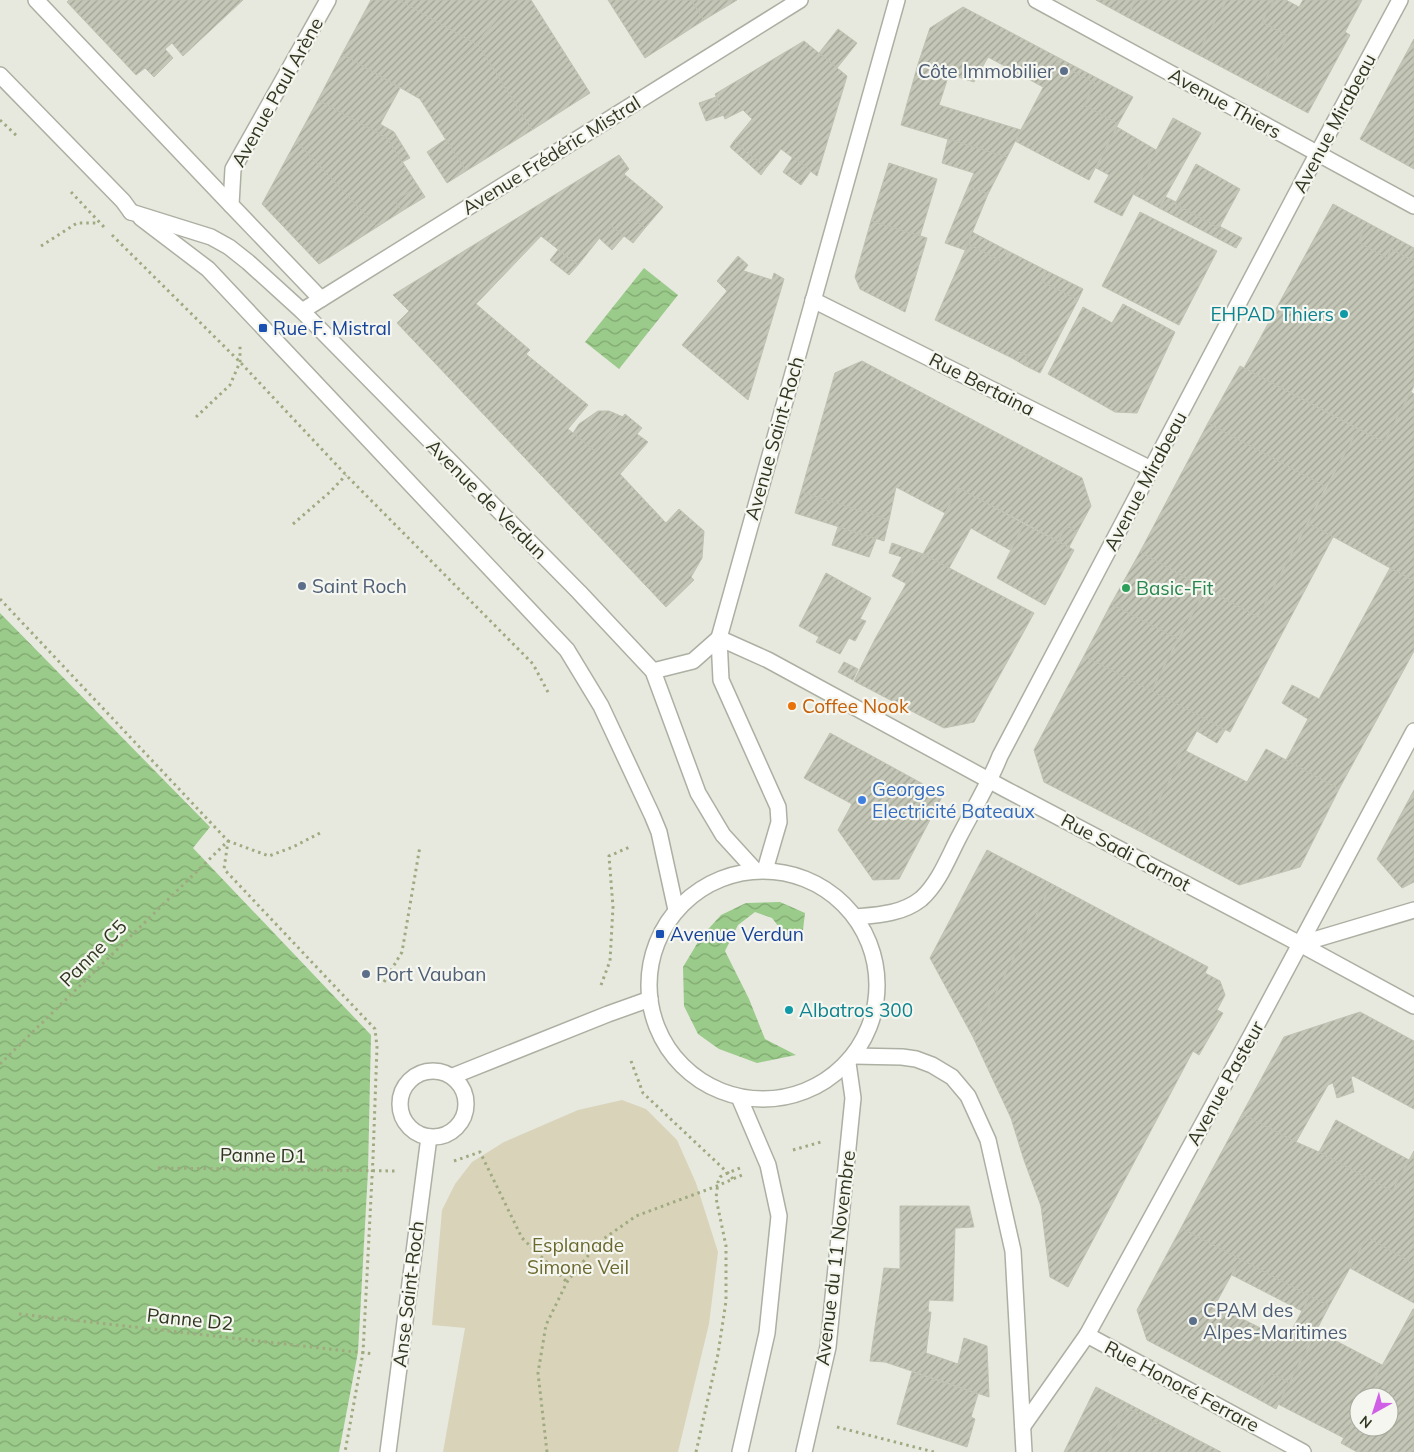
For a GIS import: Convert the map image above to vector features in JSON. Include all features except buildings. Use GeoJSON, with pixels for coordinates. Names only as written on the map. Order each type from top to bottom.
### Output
{"type":"FeatureCollection","features":[{"type":"Feature","properties":{"kind":"street"},"geometry":{"type":"LineString","coordinates":[[36,0],[321,299]]}},
{"type":"Feature","properties":{"kind":"street","name":"Avenue Paul Arène"},"geometry":{"type":"LineString","coordinates":[[231,205],[233,169],[328,0]]}},
{"type":"Feature","properties":{"kind":"street","name":"Avenue Frédéric Mistral"},"geometry":{"type":"LineString","coordinates":[[302,311],[800,0]]}},
{"type":"Feature","properties":{"kind":"street","name":"Avenue Saint-Roch"},"geometry":{"type":"LineString","coordinates":[[760,870],[779,822],[778,807],[722,680],[719,638],[897,0]]}},
{"type":"Feature","properties":{"kind":"street","name":"Avenue Thiers"},"geometry":{"type":"LineString","coordinates":[[1036,0],[1414,206]]}},
{"type":"Feature","properties":{"kind":"street","name":"Avenue Mirabeau"},"geometry":{"type":"LineString","coordinates":[[856,917],[883,915],[900,910],[920,899],[935,882],[1317,154],[1400,0]]}},
{"type":"Feature","properties":{"kind":"street","name":"Avenue de Verdun"},"geometry":{"type":"LineString","coordinates":[[0,76],[127,206],[208,269],[567,650],[601,706],[659,832],[676,910]]}},
{"type":"Feature","properties":{"kind":"street","name":"Avenue de Verdun"},"geometry":{"type":"LineString","coordinates":[[127,206],[211,237],[230,247],[248,262],[302,311],[572,585],[653,672],[698,793],[723,835],[760,870]]}},
{"type":"Feature","properties":{"kind":"street","name":"Rue Bertaina"},"geometry":{"type":"LineString","coordinates":[[813,300],[1151,469]]}},
{"type":"Feature","properties":{"kind":"street"},"geometry":{"type":"LineString","coordinates":[[653,672],[693,661],[719,638]]}},
{"type":"Feature","properties":{"kind":"street","name":"Rue Sadi Carnot"},"geometry":{"type":"LineString","coordinates":[[719,638],[768,660],[1414,1006]]}},
{"type":"Feature","properties":{"kind":"street","name":"Avenue Pasteur"},"geometry":{"type":"LineString","coordinates":[[1023,1426],[1087,1335],[1414,732]]}},
{"type":"Feature","properties":{"kind":"street"},"geometry":{"type":"LineString","coordinates":[[760,870],[791,873],[815,883],[838,898],[856,917],[870,943],[878,972],[877,1002],[868,1031],[851,1060],[825,1082],[798,1094],[769,1100],[739,1097],[714,1088],[692,1074],[673,1056],[660,1035],[650,999],[651,959],[660,934],[676,910],[698,890],[726,876],[760,870]]}},
{"type":"Feature","properties":{"kind":"street"},"geometry":{"type":"LineString","coordinates":[[1300,944],[1414,910]]}},
{"type":"Feature","properties":{"kind":"street"},"geometry":{"type":"LineString","coordinates":[[452,1076],[650,999]]}},
{"type":"Feature","properties":{"kind":"street"},"geometry":{"type":"LineString","coordinates":[[851,1060],[902,1057],[932,1065],[952,1077],[968,1096],[988,1140],[1013,1251],[1024,1452]]}},
{"type":"Feature","properties":{"kind":"street","name":"Avenue du 11 Novembre"},"geometry":{"type":"LineString","coordinates":[[804,1452],[828,1346],[853,1098],[851,1060]]}},
{"type":"Feature","properties":{"kind":"street"},"geometry":{"type":"LineString","coordinates":[[427,1071],[440,1071],[452,1076],[462,1086],[466,1098],[466,1112],[460,1123],[452,1131],[441,1136],[429,1137],[417,1133],[407,1124],[401,1112],[400,1098],[405,1086],[414,1076],[427,1071]]}},
{"type":"Feature","properties":{"kind":"street"},"geometry":{"type":"LineString","coordinates":[[739,1097],[767,1161],[779,1216],[767,1333],[740,1452]]}},
{"type":"Feature","properties":{"kind":"street","name":"Anse Saint-Roch"},"geometry":{"type":"LineString","coordinates":[[388,1452],[429,1137]]}},
{"type":"Feature","properties":{"kind":"street","name":"Rue Honoré Ferrare"},"geometry":{"type":"LineString","coordinates":[[1087,1335],[1303,1452]]}},
{"type":"Feature","properties":{"kind":"path"},"geometry":{"type":"LineString","coordinates":[[0,120],[20,139]]}},
{"type":"Feature","properties":{"kind":"path"},"geometry":{"type":"LineString","coordinates":[[66,187],[240,362],[346,475],[533,664],[549,694]]}},
{"type":"Feature","properties":{"kind":"path"},"geometry":{"type":"LineString","coordinates":[[41,246],[77,223],[100,223],[127,206]]}},
{"type":"Feature","properties":{"kind":"path"},"geometry":{"type":"LineString","coordinates":[[196,417],[230,385],[240,362],[240,341]]}},
{"type":"Feature","properties":{"kind":"path"},"geometry":{"type":"LineString","coordinates":[[293,524],[330,492],[346,475]]}},
{"type":"Feature","properties":{"kind":"path"},"geometry":{"type":"LineString","coordinates":[[0,599],[228,841],[269,856],[293,847],[320,833]]}},
{"type":"Feature","properties":{"kind":"path"},"geometry":{"type":"LineString","coordinates":[[228,841],[224,868],[375,1030],[377,1047],[373,1158],[363,1353],[345,1452]]}},
{"type":"Feature","properties":{"kind":"path","name":"Panne C5"},"geometry":{"type":"LineString","coordinates":[[0,1064],[228,841]]}},
{"type":"Feature","properties":{"kind":"path"},"geometry":{"type":"LineString","coordinates":[[384,982],[402,952],[420,846]]}},
{"type":"Feature","properties":{"kind":"path"},"geometry":{"type":"LineString","coordinates":[[608,1014],[600,988],[610,961],[613,906],[608,856],[632,846]]}},
{"type":"Feature","properties":{"kind":"path"},"geometry":{"type":"LineString","coordinates":[[630,1061],[643,1093],[733,1179]]}},
{"type":"Feature","properties":{"kind":"path"},"geometry":{"type":"LineString","coordinates":[[547,1452],[538,1373],[546,1325],[567,1282],[599,1242],[636,1216],[717,1186],[767,1161],[849,1135]]}},
{"type":"Feature","properties":{"kind":"path"},"geometry":{"type":"LineString","coordinates":[[424,1171],[480,1152],[522,1238],[567,1282]]}},
{"type":"Feature","properties":{"kind":"path","name":"Panne D1"},"geometry":{"type":"LineString","coordinates":[[158,1168],[368,1170]]}},
{"type":"Feature","properties":{"kind":"path"},"geometry":{"type":"LineString","coordinates":[[696,1452],[718,1354],[726,1301],[726,1246],[716,1198],[717,1186],[720,1177],[738,1168]]}},
{"type":"Feature","properties":{"kind":"path","name":"Panne D2"},"geometry":{"type":"LineString","coordinates":[[19,1314],[358,1352]]}},
{"type":"Feature","properties":{"kind":"path"},"geometry":{"type":"LineString","coordinates":[[836,1426],[934,1452]]}},
{"type":"Feature","properties":{"kind":"green space","name":"Esplanade Simone Veil"},"geometry":{"type":"Polygon","coordinates":[[[622,1100],[646,1109],[677,1140],[696,1183],[718,1252],[709,1324],[678,1452],[443,1452],[465,1328],[432,1325],[442,1210],[455,1184],[472,1162],[504,1142],[578,1110],[622,1100]]]}},
{"type":"Feature","properties":{"kind":"water"},"geometry":{"type":"Polygon","coordinates":[[[644,268],[678,295],[619,369],[585,342],[644,268]]]}},
{"type":"Feature","properties":{"kind":"water","name":"Port Vauban"},"geometry":{"type":"Polygon","coordinates":[[[0,613],[210,827],[193,848],[371,1035],[368,1171],[358,1352],[339,1452],[0,1452],[0,613]]]}},
{"type":"Feature","properties":{"kind":"water"},"geometry":{"type":"Polygon","coordinates":[[[780,902],[805,913],[803,930],[792,941],[780,939],[782,931],[772,918],[755,912],[738,925],[725,951],[749,999],[765,1039],[796,1055],[757,1063],[719,1049],[698,1034],[684,1006],[683,967],[701,937],[721,915],[746,903],[780,902]]]}},
{"type":"Feature","properties":{"kind":"place","name":"Côte Immobilier"},"geometry":{"type":"Point","coordinates":[1064,71]}},
{"type":"Feature","properties":{"kind":"place","name":"EHPAD Thiers"},"geometry":{"type":"Point","coordinates":[1344,314]}},
{"type":"Feature","properties":{"kind":"place","name":"Rue F. Mistral"},"geometry":{"type":"Point","coordinates":[263,328]}},
{"type":"Feature","properties":{"kind":"place","name":"Saint Roch"},"geometry":{"type":"Point","coordinates":[302,586]}},
{"type":"Feature","properties":{"kind":"place","name":"Basic-Fit"},"geometry":{"type":"Point","coordinates":[1126,588]}},
{"type":"Feature","properties":{"kind":"place","name":"Coffee Nook"},"geometry":{"type":"Point","coordinates":[792,706]}},
{"type":"Feature","properties":{"kind":"place","name":"Georges Electricité Bateaux"},"geometry":{"type":"Point","coordinates":[862,800]}},
{"type":"Feature","properties":{"kind":"place","name":"Avenue Verdun"},"geometry":{"type":"Point","coordinates":[660,934]}},
{"type":"Feature","properties":{"kind":"place","name":"Port Vauban"},"geometry":{"type":"Point","coordinates":[366,974]}},
{"type":"Feature","properties":{"kind":"place","name":"Albatros 300"},"geometry":{"type":"Point","coordinates":[789,1010]}},
{"type":"Feature","properties":{"kind":"place","name":"CPAM des Alpes-Maritimes"},"geometry":{"type":"Point","coordinates":[1193,1321]}}]}
